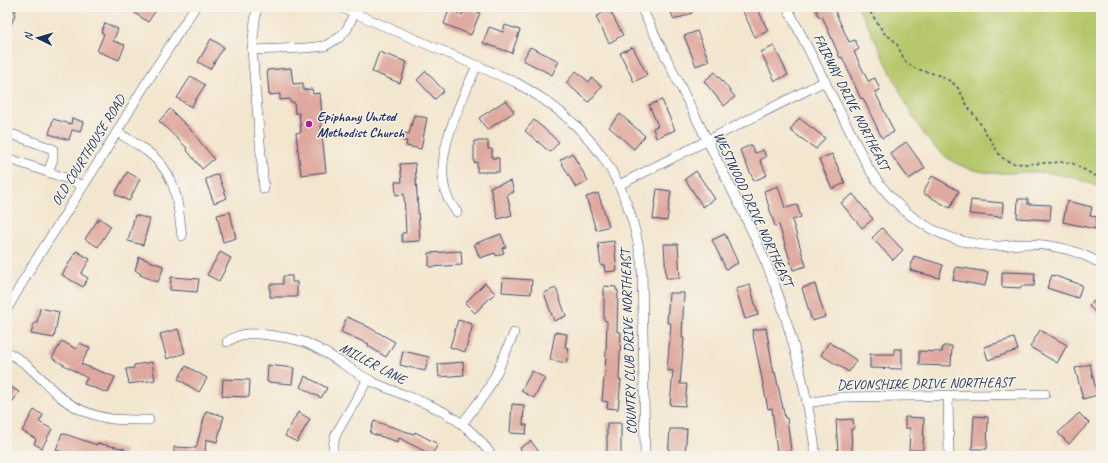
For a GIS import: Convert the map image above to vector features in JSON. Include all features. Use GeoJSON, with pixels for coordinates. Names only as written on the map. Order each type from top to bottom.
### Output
{"type":"FeatureCollection","features":[{"type":"Feature","properties":{"kind":"street","name":"OLD COURTHOUSE ROAD"},"geometry":{"type":"LineString","coordinates":[[7,309],[32,266],[84,186],[143,88],[195,7]]}},
{"type":"Feature","properties":{"kind":"street"},"geometry":{"type":"LineString","coordinates":[[257,7],[252,50],[264,189]]}},
{"type":"Feature","properties":{"kind":"street","name":"COUNTRY CLUB DRIVE NORTHEAST"},"geometry":{"type":"LineString","coordinates":[[340,7],[356,10],[515,82],[535,93],[556,107],[574,123],[588,137],[602,155],[627,202],[635,224],[639,246],[642,268],[645,456]]}},
{"type":"Feature","properties":{"kind":"street","name":"WESTWOOD DRIVE NORTHEAST"},"geometry":{"type":"LineString","coordinates":[[641,7],[747,220],[778,296],[792,339],[807,403],[816,456]]}},
{"type":"Feature","properties":{"kind":"street","name":"FAIRWAY DRIVE NORTHEAST"},"geometry":{"type":"LineString","coordinates":[[787,7],[869,169],[879,184],[905,212],[920,223],[956,239],[976,244],[997,246],[1023,244],[1054,247],[1077,253],[1101,264]]}},
{"type":"Feature","properties":{"kind":"street"},"geometry":{"type":"LineString","coordinates":[[252,50],[325,46],[340,37],[347,29],[356,10]]}},
{"type":"Feature","properties":{"kind":"street"},"geometry":{"type":"LineString","coordinates":[[457,212],[451,205],[443,183],[444,151],[449,134],[477,66]]}},
{"type":"Feature","properties":{"kind":"street"},"geometry":{"type":"LineString","coordinates":[[619,185],[824,81]]}},
{"type":"Feature","properties":{"kind":"street"},"geometry":{"type":"LineString","coordinates":[[117,132],[148,152],[160,163],[167,173],[172,183],[177,200],[182,236]]}},
{"type":"Feature","properties":{"kind":"street"},"geometry":{"type":"LineString","coordinates":[[7,143],[9,136],[14,135],[52,149],[53,159],[48,172]]}},
{"type":"Feature","properties":{"kind":"street"},"geometry":{"type":"LineString","coordinates":[[7,158],[84,186]]}},
{"type":"Feature","properties":{"kind":"street","name":"MILLER LANE"},"geometry":{"type":"LineString","coordinates":[[227,342],[241,335],[251,333],[289,338],[303,342],[390,390],[430,405],[447,414],[462,424],[474,435],[492,456]]}},
{"type":"Feature","properties":{"kind":"street"},"geometry":{"type":"LineString","coordinates":[[462,424],[487,391],[514,333]]}},
{"type":"Feature","properties":{"kind":"street"},"geometry":{"type":"LineString","coordinates":[[7,352],[28,366],[63,398],[83,411],[112,419],[149,420]]}},
{"type":"Feature","properties":{"kind":"street"},"geometry":{"type":"LineString","coordinates":[[333,456],[333,445],[336,434],[368,379]]}},
{"type":"Feature","properties":{"kind":"street","name":"DEVONSHIRE DRIVE NORTHEAST"},"geometry":{"type":"LineString","coordinates":[[807,403],[843,397],[1045,394]]}},
{"type":"Feature","properties":{"kind":"street"},"geometry":{"type":"LineString","coordinates":[[948,395],[949,456]]}},
{"type":"Feature","properties":{"kind":"path"},"geometry":{"type":"LineString","coordinates":[[867,7],[884,33],[896,42],[906,62],[914,68],[941,76],[952,82],[958,88],[968,107],[999,154],[1005,160],[1013,163],[1024,164],[1072,163],[1101,179]]}},
{"type":"Feature","properties":{"kind":"green space"},"geometry":{"type":"Polygon","coordinates":[[[858,7],[1101,7],[1101,188],[1077,179],[1051,174],[1033,172],[993,173],[973,170],[956,163],[943,154],[931,143],[912,114],[858,7]]]}},
{"type":"Feature","properties":{"kind":"building"},"geometry":{"type":"Polygon","coordinates":[[[126,7],[158,7],[148,22],[126,7]]]}},
{"type":"Feature","properties":{"kind":"building"},"geometry":{"type":"Polygon","coordinates":[[[465,7],[480,13],[471,35],[444,24],[449,10],[462,15],[465,7]]]}},
{"type":"Feature","properties":{"kind":"building"},"geometry":{"type":"Polygon","coordinates":[[[669,7],[690,7],[692,13],[674,20],[669,7]]]}},
{"type":"Feature","properties":{"kind":"building"},"geometry":{"type":"Polygon","coordinates":[[[741,7],[757,7],[768,31],[755,37],[741,7]]]}},
{"type":"Feature","properties":{"kind":"building"},"geometry":{"type":"Polygon","coordinates":[[[815,7],[833,7],[849,42],[855,40],[859,49],[854,52],[868,81],[875,78],[880,90],[875,92],[894,132],[882,138],[863,98],[861,99],[842,57],[840,58],[822,16],[819,17],[815,7]]]}},
{"type":"Feature","properties":{"kind":"building"},"geometry":{"type":"Polygon","coordinates":[[[7,8],[16,11],[8,34],[7,34],[7,8]]]}},
{"type":"Feature","properties":{"kind":"building"},"geometry":{"type":"Polygon","coordinates":[[[609,9],[623,35],[609,43],[596,17],[609,9]]]}},
{"type":"Feature","properties":{"kind":"building"},"geometry":{"type":"Polygon","coordinates":[[[105,23],[118,29],[113,41],[125,45],[119,60],[97,51],[104,34],[101,32],[105,23]]]}},
{"type":"Feature","properties":{"kind":"building"},"geometry":{"type":"Polygon","coordinates":[[[505,25],[520,30],[512,53],[483,43],[489,27],[503,32],[505,25]]]}},
{"type":"Feature","properties":{"kind":"building"},"geometry":{"type":"Polygon","coordinates":[[[697,31],[709,61],[696,66],[684,36],[697,31]]]}},
{"type":"Feature","properties":{"kind":"building"},"geometry":{"type":"Polygon","coordinates":[[[211,39],[224,47],[210,69],[198,62],[211,39]]]}},
{"type":"Feature","properties":{"kind":"building"},"geometry":{"type":"Polygon","coordinates":[[[774,46],[788,75],[775,81],[761,52],[774,46]]]}},
{"type":"Feature","properties":{"kind":"building"},"geometry":{"type":"Polygon","coordinates":[[[530,47],[559,61],[552,75],[523,60],[530,47]]]}},
{"type":"Feature","properties":{"kind":"building"},"geometry":{"type":"Polygon","coordinates":[[[633,47],[647,75],[634,82],[620,53],[633,47]]]}},
{"type":"Feature","properties":{"kind":"building"},"geometry":{"type":"Polygon","coordinates":[[[379,52],[407,62],[400,83],[372,72],[379,52]]]}},
{"type":"Feature","properties":{"kind":"building","name":"Epiphany United Methodist Church"},"geometry":{"type":"Polygon","coordinates":[[[291,68],[293,84],[303,83],[303,90],[312,89],[313,94],[320,93],[322,116],[320,116],[326,172],[301,175],[296,133],[301,132],[299,113],[295,113],[294,102],[290,102],[290,99],[280,100],[280,94],[269,95],[267,70],[291,68]]]}},
{"type":"Feature","properties":{"kind":"building"},"geometry":{"type":"Polygon","coordinates":[[[426,71],[444,91],[435,99],[417,80],[426,71]]]}},
{"type":"Feature","properties":{"kind":"building"},"geometry":{"type":"Polygon","coordinates":[[[576,71],[589,82],[592,78],[602,86],[589,102],[566,83],[576,71]]]}},
{"type":"Feature","properties":{"kind":"building"},"geometry":{"type":"Polygon","coordinates":[[[715,72],[735,97],[724,106],[704,81],[715,72]]]}},
{"type":"Feature","properties":{"kind":"building"},"geometry":{"type":"Polygon","coordinates":[[[191,76],[205,85],[191,107],[177,98],[191,76]]]}},
{"type":"Feature","properties":{"kind":"building"},"geometry":{"type":"Polygon","coordinates":[[[506,100],[514,112],[487,130],[479,118],[506,100]]]}},
{"type":"Feature","properties":{"kind":"building"},"geometry":{"type":"Polygon","coordinates":[[[662,100],[675,130],[656,138],[653,128],[658,126],[649,105],[662,100]]]}},
{"type":"Feature","properties":{"kind":"building"},"geometry":{"type":"Polygon","coordinates":[[[170,109],[190,129],[214,159],[202,169],[186,149],[187,148],[159,121],[170,109]]]}},
{"type":"Feature","properties":{"kind":"building"},"geometry":{"type":"Polygon","coordinates":[[[620,114],[645,136],[634,149],[609,127],[620,114]]]}},
{"type":"Feature","properties":{"kind":"building"},"geometry":{"type":"Polygon","coordinates":[[[414,115],[427,118],[421,149],[406,146],[407,141],[403,141],[405,133],[409,134],[414,115]]]}},
{"type":"Feature","properties":{"kind":"building"},"geometry":{"type":"Polygon","coordinates":[[[72,118],[83,122],[80,132],[72,130],[69,140],[49,134],[53,119],[71,124],[72,118]]]}},
{"type":"Feature","properties":{"kind":"building"},"geometry":{"type":"Polygon","coordinates":[[[799,118],[825,138],[816,149],[790,130],[799,118]]]}},
{"type":"Feature","properties":{"kind":"building"},"geometry":{"type":"Polygon","coordinates":[[[534,120],[559,142],[550,152],[525,131],[534,120]]]}},
{"type":"Feature","properties":{"kind":"building"},"geometry":{"type":"Polygon","coordinates":[[[474,141],[488,141],[488,149],[492,149],[492,158],[499,158],[499,172],[477,172],[477,162],[474,163],[474,141]]]}},
{"type":"Feature","properties":{"kind":"building"},"geometry":{"type":"Polygon","coordinates":[[[906,142],[925,168],[909,179],[890,153],[906,142]]]}},
{"type":"Feature","properties":{"kind":"building"},"geometry":{"type":"Polygon","coordinates":[[[751,145],[755,153],[763,150],[766,157],[760,160],[767,175],[754,181],[740,150],[751,145]]]}},
{"type":"Feature","properties":{"kind":"building"},"geometry":{"type":"Polygon","coordinates":[[[572,153],[588,181],[576,188],[560,160],[572,153]]]}},
{"type":"Feature","properties":{"kind":"building"},"geometry":{"type":"Polygon","coordinates":[[[832,154],[845,183],[832,189],[819,159],[832,154]]]}},
{"type":"Feature","properties":{"kind":"building"},"geometry":{"type":"Polygon","coordinates":[[[415,163],[420,241],[402,242],[402,233],[406,233],[404,194],[396,195],[395,182],[402,182],[400,164],[415,163]]]}},
{"type":"Feature","properties":{"kind":"building"},"geometry":{"type":"Polygon","coordinates":[[[696,171],[715,199],[703,207],[685,179],[696,171]]]}},
{"type":"Feature","properties":{"kind":"building"},"geometry":{"type":"Polygon","coordinates":[[[127,172],[140,179],[129,201],[115,194],[127,172]]]}},
{"type":"Feature","properties":{"kind":"building"},"geometry":{"type":"Polygon","coordinates":[[[218,174],[227,198],[214,203],[206,179],[218,174]]]}},
{"type":"Feature","properties":{"kind":"building"},"geometry":{"type":"Polygon","coordinates":[[[932,176],[959,191],[950,208],[923,193],[932,176]]]}},
{"type":"Feature","properties":{"kind":"building"},"geometry":{"type":"Polygon","coordinates":[[[511,181],[514,192],[507,194],[512,215],[498,219],[490,187],[511,181]]]}},
{"type":"Feature","properties":{"kind":"building"},"geometry":{"type":"Polygon","coordinates":[[[778,186],[785,208],[797,205],[801,217],[792,220],[806,266],[793,270],[779,225],[775,226],[764,191],[778,186]]]}},
{"type":"Feature","properties":{"kind":"building"},"geometry":{"type":"Polygon","coordinates":[[[657,189],[671,191],[667,221],[653,219],[657,189]]]}},
{"type":"Feature","properties":{"kind":"building"},"geometry":{"type":"Polygon","coordinates":[[[598,193],[609,226],[596,230],[586,197],[598,193]]]}},
{"type":"Feature","properties":{"kind":"building"},"geometry":{"type":"Polygon","coordinates":[[[853,194],[873,219],[862,228],[841,203],[853,194]]]}},
{"type":"Feature","properties":{"kind":"building"},"geometry":{"type":"Polygon","coordinates":[[[1018,199],[1028,199],[1028,204],[1051,205],[1050,220],[1017,218],[1018,199]]]}},
{"type":"Feature","properties":{"kind":"building"},"geometry":{"type":"Polygon","coordinates":[[[971,200],[1003,203],[1002,217],[969,214],[971,200]]]}},
{"type":"Feature","properties":{"kind":"building"},"geometry":{"type":"Polygon","coordinates":[[[1067,201],[1092,207],[1090,216],[1097,217],[1095,229],[1063,222],[1067,201]]]}},
{"type":"Feature","properties":{"kind":"building"},"geometry":{"type":"Polygon","coordinates":[[[230,212],[236,238],[223,242],[217,215],[230,212]]]}},
{"type":"Feature","properties":{"kind":"building"},"geometry":{"type":"Polygon","coordinates":[[[135,215],[150,219],[143,245],[128,241],[135,215]]]}},
{"type":"Feature","properties":{"kind":"building"},"geometry":{"type":"Polygon","coordinates":[[[99,218],[111,226],[98,247],[85,239],[99,218]]]}},
{"type":"Feature","properties":{"kind":"building"},"geometry":{"type":"Polygon","coordinates":[[[882,228],[903,250],[893,260],[872,238],[882,228]]]}},
{"type":"Feature","properties":{"kind":"building"},"geometry":{"type":"Polygon","coordinates":[[[501,234],[506,247],[502,248],[504,253],[496,256],[495,253],[480,258],[474,244],[501,234]]]}},
{"type":"Feature","properties":{"kind":"building"},"geometry":{"type":"Polygon","coordinates":[[[725,234],[738,263],[726,269],[712,240],[725,234]]]}},
{"type":"Feature","properties":{"kind":"building"},"geometry":{"type":"Polygon","coordinates":[[[614,241],[617,271],[605,272],[604,265],[601,266],[598,243],[614,241]]]}},
{"type":"Feature","properties":{"kind":"building"},"geometry":{"type":"Polygon","coordinates":[[[664,244],[678,244],[680,278],[666,278],[664,244]]]}},
{"type":"Feature","properties":{"kind":"building"},"geometry":{"type":"Polygon","coordinates":[[[76,251],[90,259],[81,274],[88,278],[83,287],[62,275],[76,251]]]}},
{"type":"Feature","properties":{"kind":"building"},"geometry":{"type":"Polygon","coordinates":[[[461,251],[462,265],[429,267],[429,253],[461,251]]]}},
{"type":"Feature","properties":{"kind":"building"},"geometry":{"type":"Polygon","coordinates":[[[220,252],[231,258],[219,281],[207,275],[220,252]]]}},
{"type":"Feature","properties":{"kind":"building"},"geometry":{"type":"Polygon","coordinates":[[[914,256],[943,265],[939,278],[910,270],[914,256]]]}},
{"type":"Feature","properties":{"kind":"building"},"geometry":{"type":"Polygon","coordinates":[[[139,257],[163,266],[158,282],[140,275],[141,274],[135,270],[139,257]]]}},
{"type":"Feature","properties":{"kind":"building"},"geometry":{"type":"Polygon","coordinates":[[[956,267],[988,272],[985,286],[953,280],[956,267]]]}},
{"type":"Feature","properties":{"kind":"building"},"geometry":{"type":"Polygon","coordinates":[[[1002,272],[1035,273],[1034,286],[1021,286],[1021,288],[1002,287],[1002,272]]]}},
{"type":"Feature","properties":{"kind":"building"},"geometry":{"type":"Polygon","coordinates":[[[1052,275],[1082,285],[1078,298],[1047,288],[1052,275]]]}},
{"type":"Feature","properties":{"kind":"building"},"geometry":{"type":"Polygon","coordinates":[[[283,276],[292,276],[292,282],[297,282],[297,297],[270,297],[270,284],[283,284],[283,276]]]}},
{"type":"Feature","properties":{"kind":"building"},"geometry":{"type":"Polygon","coordinates":[[[171,277],[199,279],[197,292],[170,290],[171,277]]]}},
{"type":"Feature","properties":{"kind":"building"},"geometry":{"type":"Polygon","coordinates":[[[503,278],[532,280],[531,294],[502,292],[503,278]]]}},
{"type":"Feature","properties":{"kind":"building"},"geometry":{"type":"Polygon","coordinates":[[[485,283],[495,293],[475,313],[465,303],[485,283]]]}},
{"type":"Feature","properties":{"kind":"building"},"geometry":{"type":"Polygon","coordinates":[[[815,284],[825,317],[812,321],[802,288],[815,284]]]}},
{"type":"Feature","properties":{"kind":"building"},"geometry":{"type":"Polygon","coordinates":[[[750,285],[758,315],[745,319],[736,289],[750,285]]]}},
{"type":"Feature","properties":{"kind":"building"},"geometry":{"type":"Polygon","coordinates":[[[604,286],[616,287],[616,290],[618,290],[617,332],[621,332],[619,380],[621,380],[618,409],[607,408],[608,402],[602,401],[605,378],[607,321],[604,320],[604,286]]]}},
{"type":"Feature","properties":{"kind":"building"},"geometry":{"type":"Polygon","coordinates":[[[556,288],[566,316],[554,321],[544,293],[556,288]]]}},
{"type":"Feature","properties":{"kind":"building"},"geometry":{"type":"Polygon","coordinates":[[[669,293],[684,293],[682,338],[684,338],[680,384],[687,384],[685,406],[670,405],[673,371],[667,370],[671,323],[667,323],[669,293]]]}},
{"type":"Feature","properties":{"kind":"building"},"geometry":{"type":"Polygon","coordinates":[[[1101,294],[1101,318],[1089,306],[1101,294]]]}},
{"type":"Feature","properties":{"kind":"building"},"geometry":{"type":"Polygon","coordinates":[[[40,308],[59,312],[54,338],[31,334],[34,323],[37,323],[40,308]]]}},
{"type":"Feature","properties":{"kind":"building"},"geometry":{"type":"Polygon","coordinates":[[[347,317],[395,342],[386,357],[368,346],[369,344],[341,332],[347,317]]]}},
{"type":"Feature","properties":{"kind":"building"},"geometry":{"type":"Polygon","coordinates":[[[458,320],[472,324],[465,352],[450,347],[458,320]]]}},
{"type":"Feature","properties":{"kind":"building"},"geometry":{"type":"Polygon","coordinates":[[[766,328],[774,373],[775,372],[785,418],[787,418],[791,451],[777,453],[772,408],[768,409],[752,330],[766,328]]]}},
{"type":"Feature","properties":{"kind":"building"},"geometry":{"type":"Polygon","coordinates":[[[178,329],[185,353],[167,359],[160,334],[178,329]]]}},
{"type":"Feature","properties":{"kind":"building"},"geometry":{"type":"Polygon","coordinates":[[[1040,330],[1067,345],[1057,363],[1030,347],[1040,330]]]}},
{"type":"Feature","properties":{"kind":"building"},"geometry":{"type":"Polygon","coordinates":[[[555,332],[567,334],[565,347],[569,348],[566,363],[550,360],[555,332]]]}},
{"type":"Feature","properties":{"kind":"building"},"geometry":{"type":"Polygon","coordinates":[[[1014,338],[1018,350],[988,360],[984,347],[1014,338]]]}},
{"type":"Feature","properties":{"kind":"building"},"geometry":{"type":"Polygon","coordinates":[[[62,341],[76,349],[80,343],[90,348],[81,364],[115,377],[108,393],[84,384],[87,378],[52,358],[62,341]]]}},
{"type":"Feature","properties":{"kind":"building"},"geometry":{"type":"Polygon","coordinates":[[[829,342],[856,360],[849,372],[821,355],[829,342]]]}},
{"type":"Feature","properties":{"kind":"building"},"geometry":{"type":"Polygon","coordinates":[[[943,346],[952,346],[951,366],[919,365],[919,351],[942,352],[943,346]]]}},
{"type":"Feature","properties":{"kind":"building"},"geometry":{"type":"Polygon","coordinates":[[[894,349],[902,349],[902,369],[870,368],[870,354],[894,354],[894,349]]]}},
{"type":"Feature","properties":{"kind":"building"},"geometry":{"type":"Polygon","coordinates":[[[403,351],[429,357],[425,371],[400,365],[403,351]]]}},
{"type":"Feature","properties":{"kind":"building"},"geometry":{"type":"Polygon","coordinates":[[[152,362],[155,380],[129,384],[126,369],[134,368],[134,365],[152,362]]]}},
{"type":"Feature","properties":{"kind":"building"},"geometry":{"type":"Polygon","coordinates":[[[463,362],[464,375],[439,377],[438,364],[463,362]]]}},
{"type":"Feature","properties":{"kind":"building"},"geometry":{"type":"Polygon","coordinates":[[[1090,364],[1097,395],[1083,399],[1075,368],[1090,364]]]}},
{"type":"Feature","properties":{"kind":"building"},"geometry":{"type":"Polygon","coordinates":[[[268,365],[294,368],[292,384],[267,382],[268,365]]]}},
{"type":"Feature","properties":{"kind":"building"},"geometry":{"type":"Polygon","coordinates":[[[186,366],[207,378],[199,392],[178,379],[186,366]]]}},
{"type":"Feature","properties":{"kind":"building"},"geometry":{"type":"Polygon","coordinates":[[[532,371],[545,378],[534,398],[521,391],[532,371]]]}},
{"type":"Feature","properties":{"kind":"building"},"geometry":{"type":"Polygon","coordinates":[[[305,376],[327,388],[321,398],[300,387],[305,376]]]}},
{"type":"Feature","properties":{"kind":"building"},"geometry":{"type":"Polygon","coordinates":[[[223,379],[250,380],[249,397],[222,396],[223,379]]]}},
{"type":"Feature","properties":{"kind":"building"},"geometry":{"type":"Polygon","coordinates":[[[7,384],[19,392],[7,410],[7,384]]]}},
{"type":"Feature","properties":{"kind":"building"},"geometry":{"type":"Polygon","coordinates":[[[512,404],[524,405],[523,425],[527,425],[526,434],[510,433],[512,404]]]}},
{"type":"Feature","properties":{"kind":"building"},"geometry":{"type":"Polygon","coordinates":[[[34,410],[43,415],[39,422],[52,429],[42,448],[34,444],[36,439],[22,431],[34,410]]]}},
{"type":"Feature","properties":{"kind":"building"},"geometry":{"type":"Polygon","coordinates":[[[206,411],[224,416],[217,442],[206,439],[205,456],[174,456],[174,447],[196,448],[206,411]]]}},
{"type":"Feature","properties":{"kind":"building"},"geometry":{"type":"Polygon","coordinates":[[[298,412],[310,419],[297,442],[285,436],[298,412]]]}},
{"type":"Feature","properties":{"kind":"building"},"geometry":{"type":"Polygon","coordinates":[[[1079,413],[1089,423],[1069,444],[1058,433],[1079,413]]]}},
{"type":"Feature","properties":{"kind":"building"},"geometry":{"type":"Polygon","coordinates":[[[974,416],[988,417],[987,449],[972,449],[974,416]]]}},
{"type":"Feature","properties":{"kind":"building"},"geometry":{"type":"Polygon","coordinates":[[[905,417],[924,418],[923,450],[909,450],[910,428],[905,428],[905,417]]]}},
{"type":"Feature","properties":{"kind":"building"},"geometry":{"type":"Polygon","coordinates":[[[853,419],[854,429],[851,429],[852,451],[838,452],[836,420],[853,419]]]}},
{"type":"Feature","properties":{"kind":"building"},"geometry":{"type":"Polygon","coordinates":[[[374,421],[414,434],[415,432],[438,444],[432,455],[399,438],[398,442],[370,433],[374,421]]]}},
{"type":"Feature","properties":{"kind":"building"},"geometry":{"type":"Polygon","coordinates":[[[607,423],[621,423],[621,456],[607,456],[607,423]]]}},
{"type":"Feature","properties":{"kind":"building"},"geometry":{"type":"Polygon","coordinates":[[[670,429],[687,429],[685,456],[668,456],[670,429]]]}},
{"type":"Feature","properties":{"kind":"building"},"geometry":{"type":"Polygon","coordinates":[[[62,433],[97,445],[97,443],[125,449],[124,456],[74,456],[56,450],[62,433]]]}},
{"type":"Feature","properties":{"kind":"building"},"geometry":{"type":"Polygon","coordinates":[[[531,441],[542,456],[526,456],[520,448],[531,441]]]}},
{"type":"Feature","properties":{"kind":"place","name":"Epiphany United Methodist Church"},"geometry":{"type":"Point","coordinates":[309,124]}}]}
